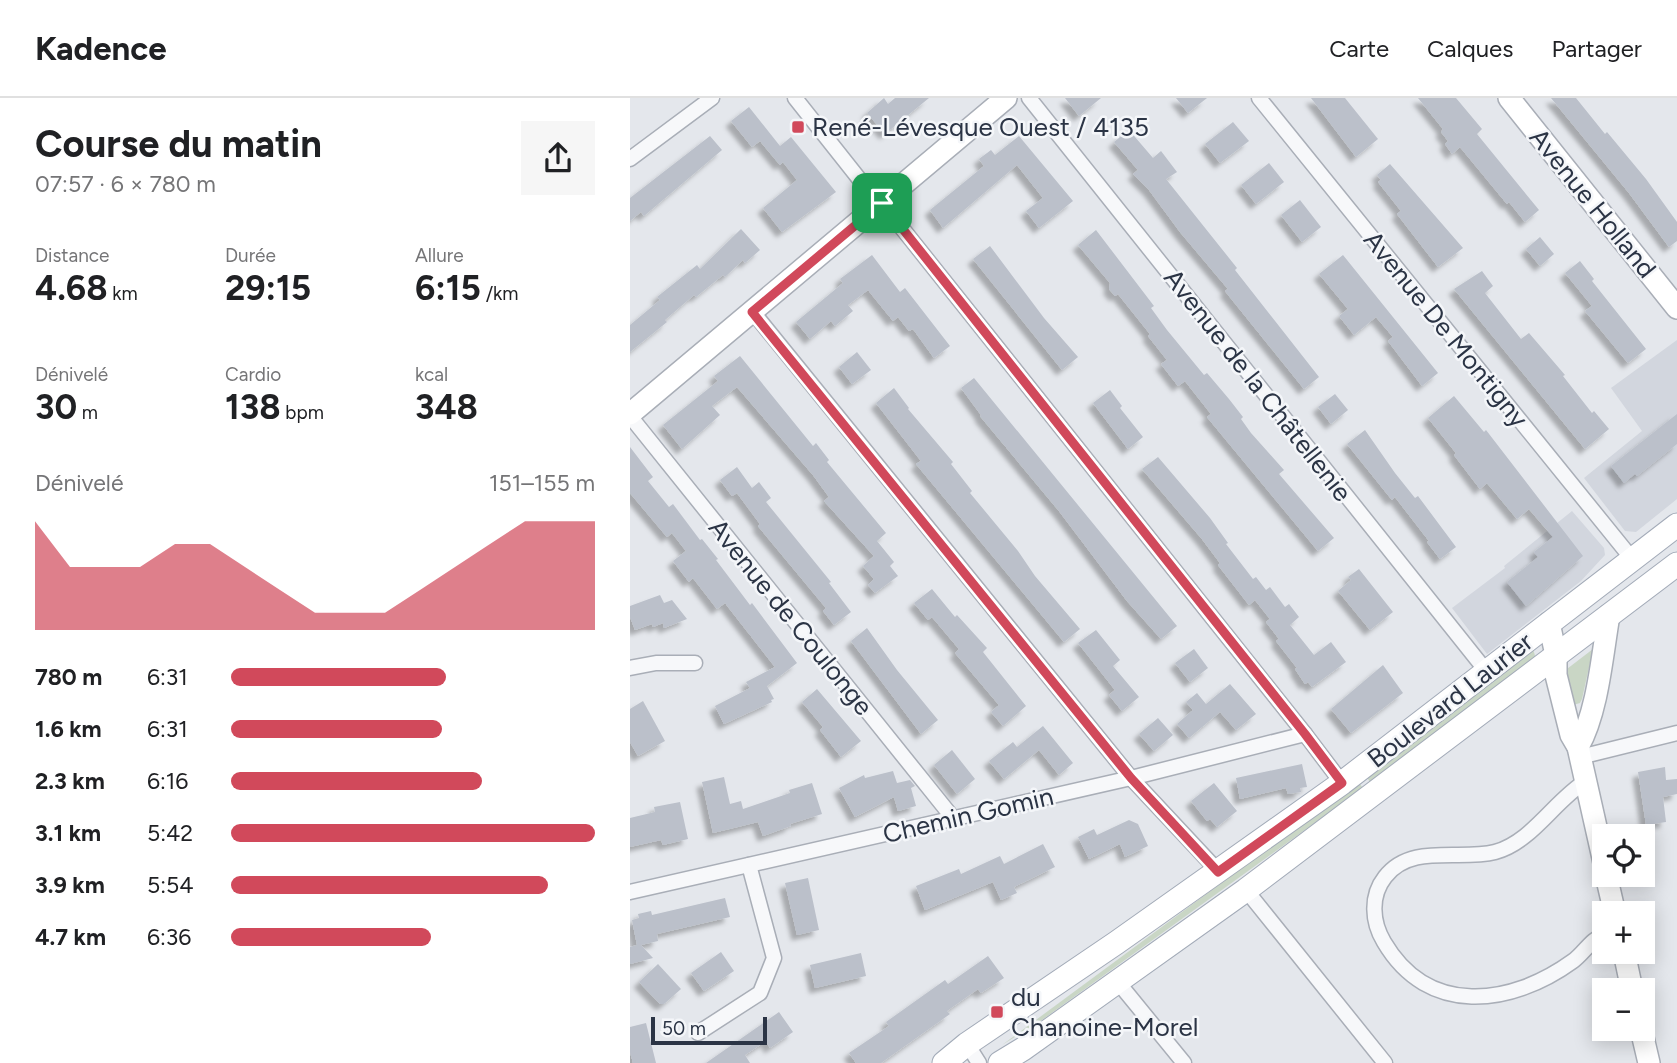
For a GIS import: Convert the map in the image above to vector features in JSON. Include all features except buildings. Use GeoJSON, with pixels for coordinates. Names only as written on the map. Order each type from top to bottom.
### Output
{"type":"FeatureCollection","features":[{"type":"Feature","properties":{"kind":"main road"},"geometry":{"type":"LineString","coordinates":[[630,415],[1006,98]]}},
{"type":"Feature","properties":{"kind":"main road","name":"Avenue Holland"},"geometry":{"type":"LineString","coordinates":[[1509,98],[1677,308]]}},
{"type":"Feature","properties":{"kind":"main road","name":"Boulevard Laurier"},"geometry":{"type":"LineString","coordinates":[[944,1063],[973,1053],[1342,783],[1677,525]]}},
{"type":"Feature","properties":{"kind":"main road","name":"Boulevard Laurier"},"geometry":{"type":"LineString","coordinates":[[1000,1063],[1246,890],[1677,564]]}},
{"type":"Feature","properties":{"kind":"main road"},"geometry":{"type":"LineString","coordinates":[[1579,752],[1609,615]]}},
{"type":"Feature","properties":{"kind":"main road"},"geometry":{"type":"LineString","coordinates":[[1549,623],[1556,655],[1556,675],[1571,735],[1579,752],[1596,824]]}},
{"type":"Feature","properties":{"kind":"main road"},"geometry":{"type":"LineString","coordinates":[[1644,1041],[1649,1063]]}},
{"type":"Feature","properties":{"kind":"street"},"geometry":{"type":"LineString","coordinates":[[630,159],[712,98]]}},
{"type":"Feature","properties":{"kind":"street"},"geometry":{"type":"LineString","coordinates":[[795,98],[882,203],[1342,783]]}},
{"type":"Feature","properties":{"kind":"street","name":"Avenue de la Châtellenie"},"geometry":{"type":"LineString","coordinates":[[1029,98],[1487,671]]}},
{"type":"Feature","properties":{"kind":"street","name":"Avenue De Montigny"},"geometry":{"type":"LineString","coordinates":[[1259,98],[1633,560]]}},
{"type":"Feature","properties":{"kind":"street"},"geometry":{"type":"LineString","coordinates":[[752,312],[1131,778],[1218,872]]}},
{"type":"Feature","properties":{"kind":"street","name":"Avenue de Coulonge"},"geometry":{"type":"LineString","coordinates":[[630,415],[953,818]]}},
{"type":"Feature","properties":{"kind":"street"},"geometry":{"type":"LineString","coordinates":[[630,668],[656,663],[695,663]]}},
{"type":"Feature","properties":{"kind":"street"},"geometry":{"type":"LineString","coordinates":[[1579,752],[1677,733]]}},
{"type":"Feature","properties":{"kind":"street","name":"Chemin Gomin"},"geometry":{"type":"LineString","coordinates":[[630,892],[1131,778],[1305,734]]}},
{"type":"Feature","properties":{"kind":"street"},"geometry":{"type":"LineString","coordinates":[[1586,780],[1552,807],[1528,835],[1496,852],[1431,855],[1410,860],[1394,868],[1384,878],[1374,905],[1376,925],[1384,943],[1406,971],[1432,989],[1457,995],[1483,997],[1508,994],[1531,986],[1574,960],[1592,943]]}},
{"type":"Feature","properties":{"kind":"street"},"geometry":{"type":"LineString","coordinates":[[698,1033],[760,993],[774,958],[749,864]]}},
{"type":"Feature","properties":{"kind":"street"},"geometry":{"type":"LineString","coordinates":[[1246,890],[1385,1063]]}},
{"type":"Feature","properties":{"kind":"street"},"geometry":{"type":"LineString","coordinates":[[1117,981],[1184,1063]]}},
{"type":"Feature","properties":{"kind":"shaded area"},"geometry":{"type":"Polygon","coordinates":[[[1677,340],[1677,499],[1636,532],[1625,531],[1584,478],[1642,431],[1611,388],[1677,340]]]}},
{"type":"Feature","properties":{"kind":"shaded area"},"geometry":{"type":"Polygon","coordinates":[[[1572,511],[1604,548],[1605,555],[1581,581],[1487,654],[1452,608],[1505,568],[1504,566],[1572,511]]]}},
{"type":"Feature","properties":{"kind":"green space"},"geometry":{"type":"Polygon","coordinates":[[[1533,649],[1536,659],[1370,782],[1366,776],[1533,649]]]}},
{"type":"Feature","properties":{"kind":"green space"},"geometry":{"type":"Polygon","coordinates":[[[1593,649],[1582,699],[1580,703],[1573,705],[1563,672],[1593,649]]]}},
{"type":"Feature","properties":{"kind":"green space"},"geometry":{"type":"Polygon","coordinates":[[[1358,782],[1363,788],[1042,1020],[1002,1045],[1358,782]]]}},
{"type":"Feature","properties":{"kind":"place","name":"René-Lévesque Ouest / 4135"},"geometry":{"type":"Point","coordinates":[798,127]}},
{"type":"Feature","properties":{"kind":"place","name":"du Chanoine-Morel"},"geometry":{"type":"Point","coordinates":[997,1012]}},
{"type":"Feature","properties":{"kind":"route"},"geometry":{"type":"LineString","coordinates":[[882,203],[1342,783],[1218,872],[1131,778],[752,312],[882,203]]}}]}
